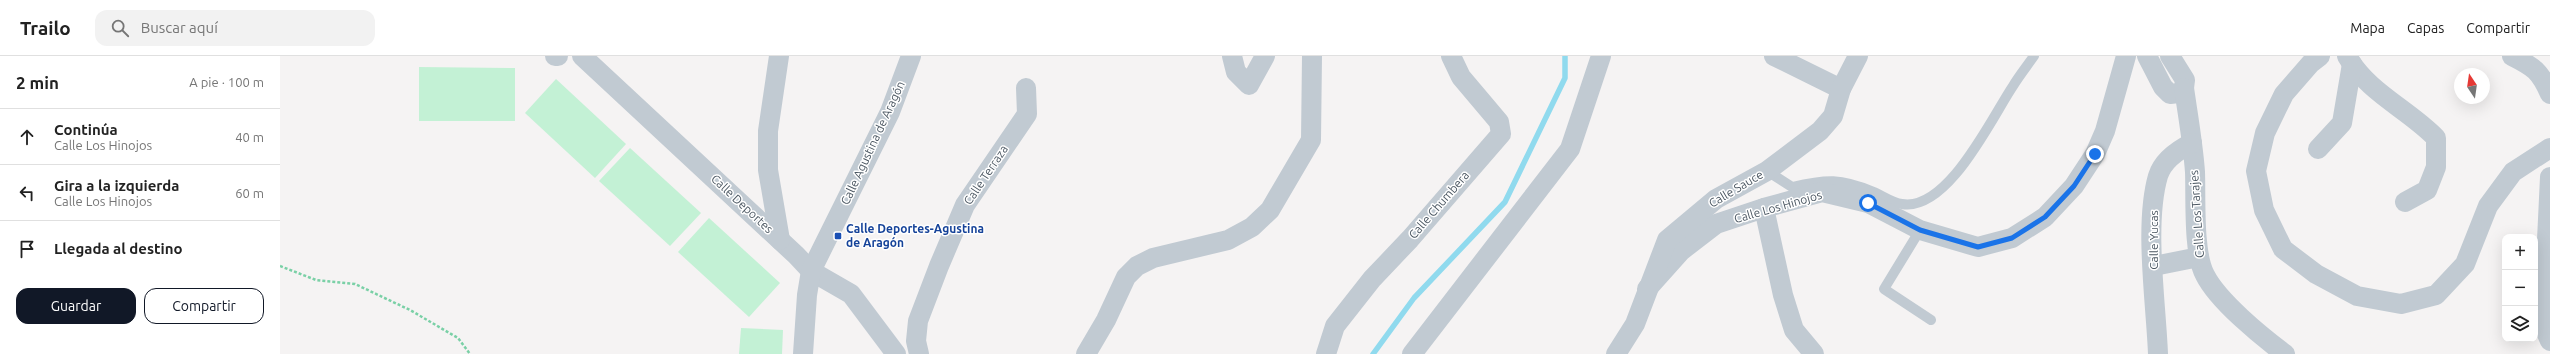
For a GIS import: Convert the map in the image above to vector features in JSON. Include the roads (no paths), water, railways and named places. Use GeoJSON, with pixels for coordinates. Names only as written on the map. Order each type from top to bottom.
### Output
{"type":"FeatureCollection","features":[{"type":"Feature","properties":{"kind":"street","name":"Calle Deportes"},"geometry":{"type":"LineString","coordinates":[[582,56],[780,240],[811,271],[851,294],[896,354]]}},
{"type":"Feature","properties":{"kind":"street"},"geometry":{"type":"LineString","coordinates":[[779,56],[768,131],[768,170],[780,240]]}},
{"type":"Feature","properties":{"kind":"street","name":"Calle Agustina de Aragón"},"geometry":{"type":"LineString","coordinates":[[803,354],[807,295],[811,271],[890,112],[911,56]]}},
{"type":"Feature","properties":{"kind":"street"},"geometry":{"type":"LineString","coordinates":[[1232,56],[1236,72],[1249,85],[1265,56]]}},
{"type":"Feature","properties":{"kind":"street"},"geometry":{"type":"LineString","coordinates":[[1086,354],[1106,320],[1126,278],[1137,266],[1153,258],[1228,240],[1252,226],[1270,210],[1312,140],[1312,56]]}},
{"type":"Feature","properties":{"kind":"street","name":"Calle Chumbera"},"geometry":{"type":"LineString","coordinates":[[1326,354],[1335,326],[1372,279],[1501,134],[1500,122],[1460,77],[1451,56]]}},
{"type":"Feature","properties":{"kind":"street"},"geometry":{"type":"LineString","coordinates":[[1412,354],[1570,149],[1601,56]]}},
{"type":"Feature","properties":{"kind":"street"},"geometry":{"type":"LineString","coordinates":[[1774,56],[1841,89]]}},
{"type":"Feature","properties":{"kind":"street","name":"Calle Sauce"},"geometry":{"type":"LineString","coordinates":[[1616,354],[1634,324],[1666,240],[1716,199],[1767,171],[1820,131],[1833,116],[1841,89],[1858,56]]}},
{"type":"Feature","properties":{"kind":"street","name":"Calle Los Hinojos"},"geometry":{"type":"LineString","coordinates":[[1648,289],[1680,251],[1716,224],[1764,208],[1822,192],[1868,203],[1920,230],[1978,247],[2012,238],[2045,217],[2074,186],[2095,154],[2105,131],[2126,56]]}},
{"type":"Feature","properties":{"kind":"street"},"geometry":{"type":"LineString","coordinates":[[2147,56],[2163,87],[2170,94],[2179,93],[2184,88],[2185,80],[2170,56]]}},
{"type":"Feature","properties":{"kind":"street"},"geometry":{"type":"LineString","coordinates":[[2320,56],[2311,62],[2284,94],[2266,133],[2256,171],[2264,210],[2283,249],[2316,274],[2357,296],[2401,304],[2436,295],[2464,264],[2488,206],[2513,172],[2550,148]]}},
{"type":"Feature","properties":{"kind":"street"},"geometry":{"type":"LineString","coordinates":[[2512,56],[2532,66],[2542,76],[2550,94]]}},
{"type":"Feature","properties":{"kind":"street"},"geometry":{"type":"LineString","coordinates":[[2318,150],[2342,123],[2349,60]]}},
{"type":"Feature","properties":{"kind":"street"},"geometry":{"type":"LineString","coordinates":[[2349,60],[2374,89],[2423,125],[2436,138],[2436,167],[2427,190],[2405,202]]}},
{"type":"Feature","properties":{"kind":"street","name":"Calle Terraza"},"geometry":{"type":"LineString","coordinates":[[919,354],[916,341],[918,321],[939,266],[965,205],[1027,114],[1026,88]]}},
{"type":"Feature","properties":{"kind":"street","name":"Calle Los Tarajes"},"geometry":{"type":"LineString","coordinates":[[2184,88],[2192,143],[2198,257],[2204,274],[2214,290],[2264,338],[2285,354]]}},
{"type":"Feature","properties":{"kind":"street","name":"Calle Yucas"},"geometry":{"type":"LineString","coordinates":[[2158,354],[2151,218],[2158,175],[2175,151],[2192,143]]}},
{"type":"Feature","properties":{"kind":"street"},"geometry":{"type":"LineString","coordinates":[[2550,177],[2544,303],[2546,332],[2550,341]]}},
{"type":"Feature","properties":{"kind":"street"},"geometry":{"type":"LineString","coordinates":[[1764,208],[1783,295],[1794,330],[1814,354]]}},
{"type":"Feature","properties":{"kind":"street"},"geometry":{"type":"LineString","coordinates":[[2154,266],[2198,257]]}},
{"type":"Feature","properties":{"kind":"lane"},"geometry":{"type":"LineString","coordinates":[[1767,171],[1792,187],[1826,180],[1856,185],[1902,204],[1919,204],[1951,179],[1969,159],[2012,86],[2034,56]]}},
{"type":"Feature","properties":{"kind":"lane"},"geometry":{"type":"LineString","coordinates":[[1920,230],[1884,289],[1931,320]]}},
{"type":"Feature","properties":{"kind":"waterway"},"geometry":{"type":"LineString","coordinates":[[1373,354],[1414,298],[1505,202],[1565,78],[1565,56]]}},
{"type":"Feature","properties":{"kind":"place","name":"Calle Deportes-Agustina de Aragón"},"geometry":{"type":"Point","coordinates":[838,236]}}]}
